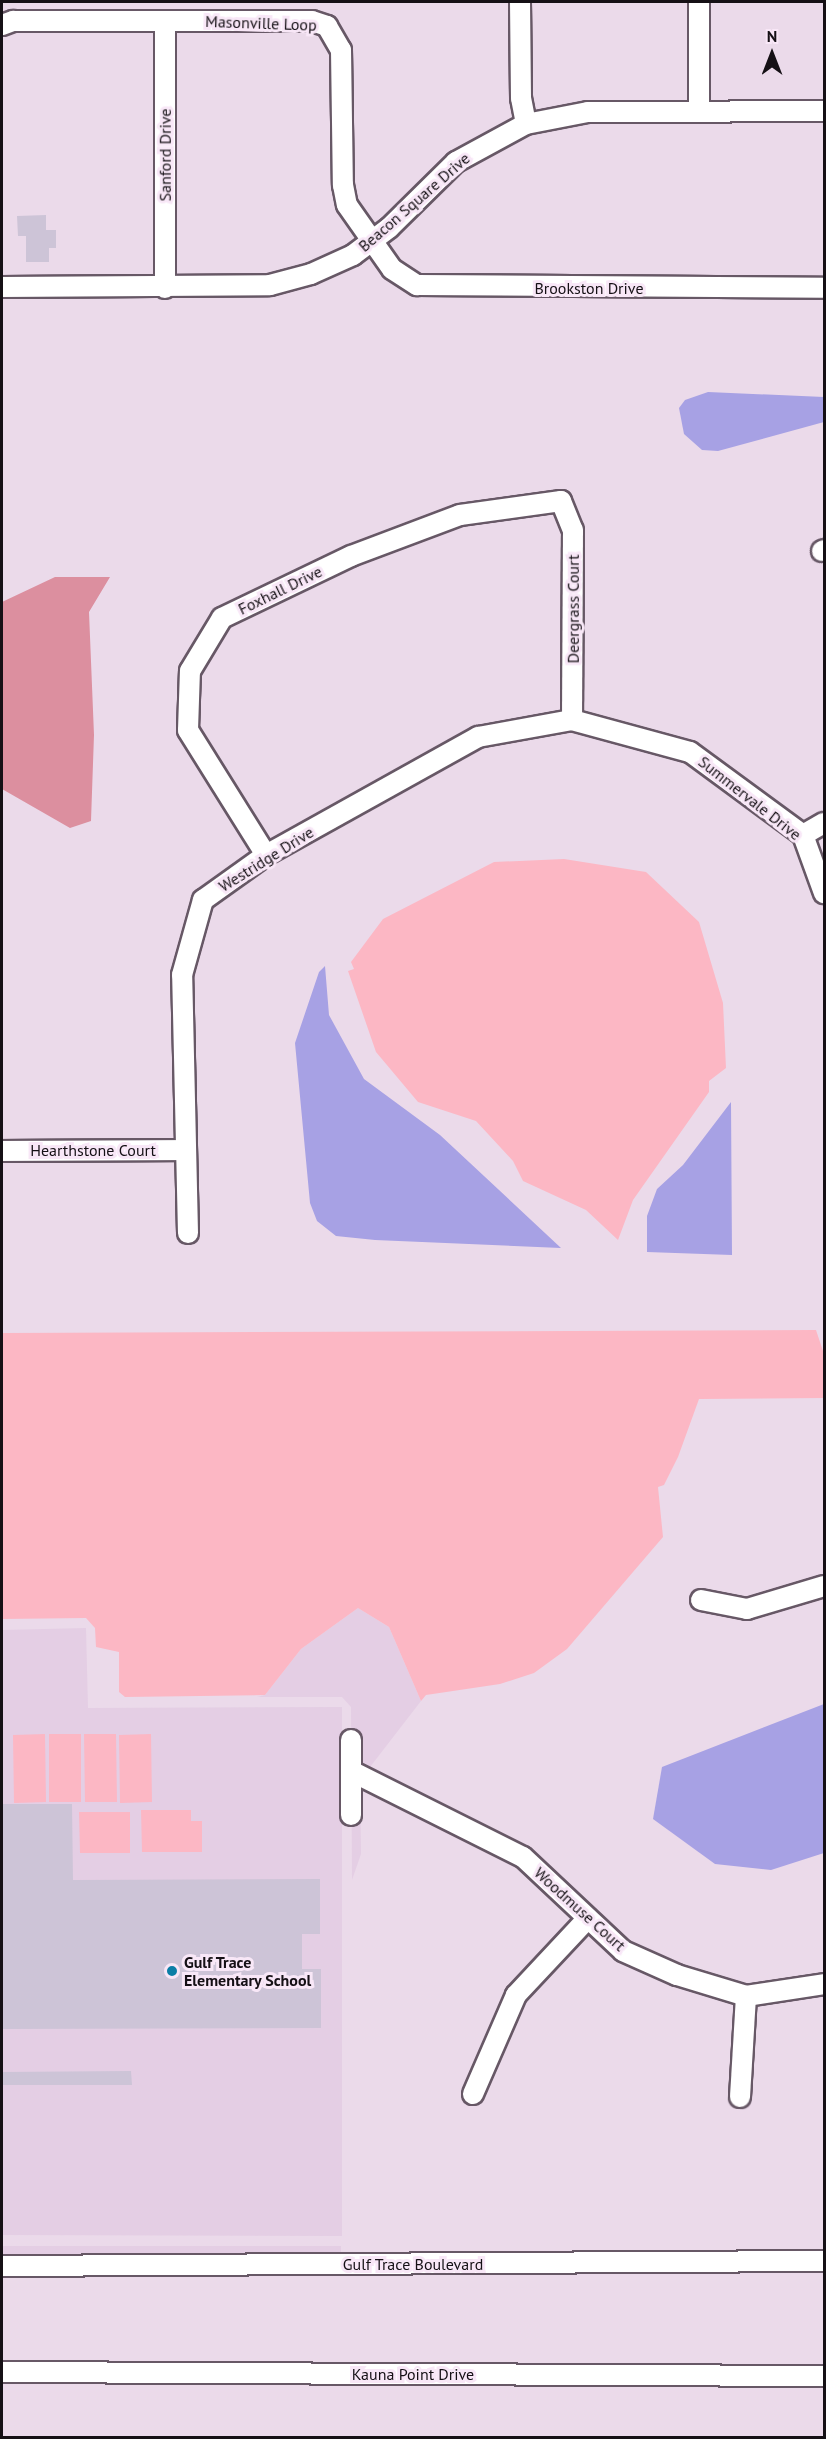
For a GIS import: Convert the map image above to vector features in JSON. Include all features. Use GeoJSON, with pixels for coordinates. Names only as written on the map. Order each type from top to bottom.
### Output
{"type":"FeatureCollection","features":[{"type":"Feature","properties":{"kind":"street"},"geometry":{"type":"LineString","coordinates":[[520,2],[521,98],[526,124]]}},
{"type":"Feature","properties":{"kind":"street"},"geometry":{"type":"LineString","coordinates":[[699,2],[699,111]]}},
{"type":"Feature","properties":{"kind":"street","name":"Masonville Loop"},"geometry":{"type":"LineString","coordinates":[[2,25],[13,21],[312,21],[327,26],[341,50],[343,185],[347,206],[371,243]]}},
{"type":"Feature","properties":{"kind":"street","name":"Sanford Drive"},"geometry":{"type":"LineString","coordinates":[[165,21],[165,288]]}},
{"type":"Feature","properties":{"kind":"street","name":"Beacon Square Drive"},"geometry":{"type":"LineString","coordinates":[[2,287],[165,288],[270,285],[331,266],[371,243],[456,162],[526,124],[588,112],[825,111]]}},
{"type":"Feature","properties":{"kind":"street","name":"Brookston Drive"},"geometry":{"type":"LineString","coordinates":[[371,243],[402,278],[436,288],[825,288]]}},
{"type":"Feature","properties":{"kind":"street","name":"Deergrass Court"},"geometry":{"type":"LineString","coordinates":[[561,501],[573,530],[572,720]]}},
{"type":"Feature","properties":{"kind":"street","name":"Foxhall Drive"},"geometry":{"type":"LineString","coordinates":[[266,855],[188,730],[190,671],[222,618],[351,556],[460,515],[561,501]]}},
{"type":"Feature","properties":{"kind":"street","name":"Summervale Drive"},"geometry":{"type":"LineString","coordinates":[[572,720],[690,752],[803,835],[825,893]]}},
{"type":"Feature","properties":{"kind":"street","name":"Westridge Drive"},"geometry":{"type":"LineString","coordinates":[[188,1233],[182,975],[203,900],[266,855],[478,737],[572,720]]}},
{"type":"Feature","properties":{"kind":"street"},"geometry":{"type":"LineString","coordinates":[[803,835],[825,823]]}},
{"type":"Feature","properties":{"kind":"street","name":"Hearthstone Court"},"geometry":{"type":"LineString","coordinates":[[2,1150],[185,1150]]}},
{"type":"Feature","properties":{"kind":"street"},"geometry":{"type":"LineString","coordinates":[[700,1600],[747,1609],[825,1586]]}},
{"type":"Feature","properties":{"kind":"street"},"geometry":{"type":"LineString","coordinates":[[351,1740],[351,1815]]}},
{"type":"Feature","properties":{"kind":"street","name":"Woodmuse Court"},"geometry":{"type":"LineString","coordinates":[[351,1771],[523,1857],[623,1951],[677,1975],[746,1996],[825,1984]]}},
{"type":"Feature","properties":{"kind":"street"},"geometry":{"type":"LineString","coordinates":[[473,2094],[516,1995],[588,1918]]}},
{"type":"Feature","properties":{"kind":"street"},"geometry":{"type":"LineString","coordinates":[[740,2097],[746,1996]]}},
{"type":"Feature","properties":{"kind":"street","name":"Gulf Trace Boulevard"},"geometry":{"type":"LineString","coordinates":[[2,2266],[825,2261]]}},
{"type":"Feature","properties":{"kind":"street","name":"Kauna Point Drive"},"geometry":{"type":"LineString","coordinates":[[2,2372],[825,2376]]}},
{"type":"Feature","properties":{"kind":"shaded area"},"geometry":{"type":"Polygon","coordinates":[[[708,392],[824,397],[824,422],[718,451],[702,450],[684,434],[679,408],[685,400],[708,392]]]}},
{"type":"Feature","properties":{"kind":"shaded area"},"geometry":{"type":"Polygon","coordinates":[[[55,577],[110,577],[89,612],[94,735],[91,821],[70,828],[2,789],[2,602],[55,577]]]}},
{"type":"Feature","properties":{"kind":"shaded area"},"geometry":{"type":"Polygon","coordinates":[[[564,859],[646,872],[699,922],[723,1003],[726,1068],[709,1081],[709,1092],[633,1200],[618,1240],[586,1210],[523,1181],[513,1161],[476,1121],[418,1102],[376,1052],[348,971],[354,969],[351,962],[383,919],[494,862],[564,859]]]}},
{"type":"Feature","properties":{"kind":"shaded area"},"geometry":{"type":"Polygon","coordinates":[[[325,966],[329,1015],[364,1079],[440,1135],[561,1248],[375,1240],[336,1236],[317,1221],[310,1203],[295,1043],[319,972],[325,966]]]}},
{"type":"Feature","properties":{"kind":"shaded area"},"geometry":{"type":"Polygon","coordinates":[[[731,1102],[732,1255],[647,1252],[647,1216],[657,1189],[683,1165],[731,1102]]]}},
{"type":"Feature","properties":{"kind":"shaded area"},"geometry":{"type":"Polygon","coordinates":[[[816,1330],[824,1354],[824,1398],[699,1399],[678,1457],[664,1485],[658,1487],[663,1537],[567,1649],[534,1673],[500,1684],[426,1695],[421,1701],[389,1627],[358,1608],[301,1649],[265,1695],[125,1697],[119,1692],[119,1652],[96,1647],[95,1628],[86,1618],[2,1619],[2,1333],[816,1330]]]}},
{"type":"Feature","properties":{"kind":"shaded area"},"geometry":{"type":"Polygon","coordinates":[[[358,1608],[389,1627],[421,1701],[360,1780],[361,1854],[352,1880],[351,1707],[342,1697],[257,1697],[265,1695],[301,1649],[358,1608]]]}},
{"type":"Feature","properties":{"kind":"shaded area","name":"Gulf Trace Elementary School"},"geometry":{"type":"Polygon","coordinates":[[[86,1628],[88,1708],[342,1707],[342,2236],[2,2235],[2,1630],[86,1628]]]}},
{"type":"Feature","properties":{"kind":"shaded area"},"geometry":{"type":"Polygon","coordinates":[[[824,1704],[824,1853],[771,1870],[715,1864],[653,1819],[662,1767],[824,1704]]]}},
{"type":"Feature","properties":{"kind":"shaded area"},"geometry":{"type":"Polygon","coordinates":[[[45,1734],[46,1802],[14,1803],[13,1735],[45,1734]]]}},
{"type":"Feature","properties":{"kind":"shaded area"},"geometry":{"type":"Polygon","coordinates":[[[49,1734],[81,1734],[81,1802],[49,1802],[49,1734]]]}},
{"type":"Feature","properties":{"kind":"shaded area"},"geometry":{"type":"Polygon","coordinates":[[[84,1734],[116,1734],[117,1802],[85,1802],[84,1734]]]}},
{"type":"Feature","properties":{"kind":"shaded area"},"geometry":{"type":"Polygon","coordinates":[[[151,1734],[152,1802],[120,1803],[119,1735],[151,1734]]]}},
{"type":"Feature","properties":{"kind":"shaded area"},"geometry":{"type":"Polygon","coordinates":[[[141,1810],[191,1810],[191,1821],[202,1821],[202,1852],[142,1852],[141,1810]]]}},
{"type":"Feature","properties":{"kind":"shaded area"},"geometry":{"type":"Polygon","coordinates":[[[79,1812],[130,1812],[130,1853],[80,1853],[79,1812]]]}},
{"type":"Feature","properties":{"kind":"shaded area"},"geometry":{"type":"Polygon","coordinates":[[[2,2246],[341,2246],[341,2254],[2,2256],[2,2246]]]}},
{"type":"Feature","properties":{"kind":"building"},"geometry":{"type":"Polygon","coordinates":[[[46,215],[46,230],[56,230],[56,248],[49,248],[49,262],[26,262],[26,236],[18,236],[17,216],[46,215]]]}},
{"type":"Feature","properties":{"kind":"building"},"geometry":{"type":"Polygon","coordinates":[[[2,1804],[72,1804],[73,1880],[320,1879],[320,1934],[302,1934],[302,1969],[321,1969],[321,2028],[2,2029],[2,1804]]]}},
{"type":"Feature","properties":{"kind":"building"},"geometry":{"type":"Polygon","coordinates":[[[131,2071],[132,2085],[2,2085],[2,2072],[131,2071]]]}},
{"type":"Feature","properties":{"kind":"place","name":"Gulf Trace Elementary School"},"geometry":{"type":"Point","coordinates":[172,1971]}}]}
